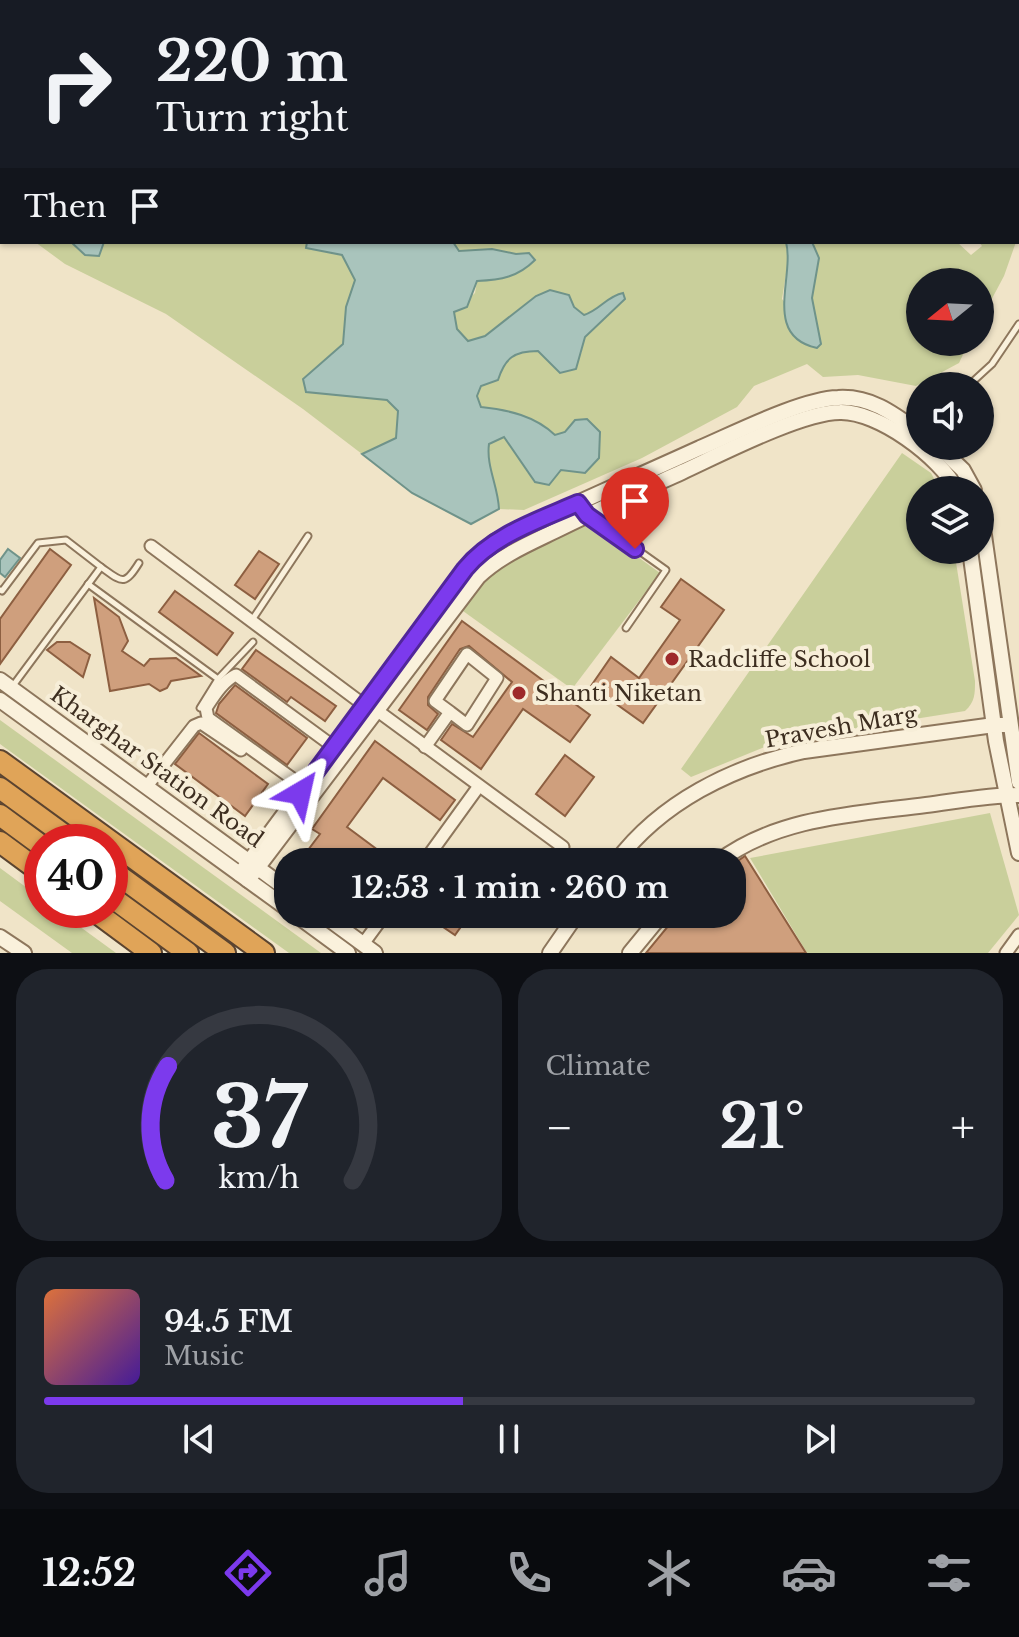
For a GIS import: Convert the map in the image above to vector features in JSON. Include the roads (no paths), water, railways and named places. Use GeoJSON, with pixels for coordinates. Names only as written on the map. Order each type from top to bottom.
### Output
{"type":"FeatureCollection","features":[{"type":"Feature","properties":{"kind":"highway"},"geometry":{"type":"LineString","coordinates":[[0,761],[264,953]]}},
{"type":"Feature","properties":{"kind":"highway"},"geometry":{"type":"LineString","coordinates":[[0,788],[49,824]]}},
{"type":"Feature","properties":{"kind":"highway"},"geometry":{"type":"LineString","coordinates":[[0,815],[24,833]]}},
{"type":"Feature","properties":{"kind":"highway"},"geometry":{"type":"LineString","coordinates":[[0,842],[24,860]]}},
{"type":"Feature","properties":{"kind":"highway"},"geometry":{"type":"LineString","coordinates":[[128,882],[225,953]]}},
{"type":"Feature","properties":{"kind":"highway"},"geometry":{"type":"LineString","coordinates":[[128,909],[185,951]]}},
{"type":"Feature","properties":{"kind":"highway"},"geometry":{"type":"LineString","coordinates":[[117,928],[151,953]]}},
{"type":"Feature","properties":{"kind":"street"},"geometry":{"type":"LineString","coordinates":[[249,871],[370,707],[473,559],[494,542],[583,509],[736,432],[823,400],[865,400],[893,413],[906,425]]}},
{"type":"Feature","properties":{"kind":"street"},"geometry":{"type":"LineString","coordinates":[[953,460],[966,476]]}},
{"type":"Feature","properties":{"kind":"street"},"geometry":{"type":"LineString","coordinates":[[151,546],[563,847]]}},
{"type":"Feature","properties":{"kind":"street"},"geometry":{"type":"LineString","coordinates":[[972,564],[994,725],[1012,795],[1019,853]]}},
{"type":"Feature","properties":{"kind":"street"},"geometry":{"type":"LineString","coordinates":[[988,564],[1019,782]]}},
{"type":"Feature","properties":{"kind":"street"},"geometry":{"type":"LineString","coordinates":[[467,654],[497,678],[467,725],[450,712],[435,701],[467,654]]}},
{"type":"Feature","properties":{"kind":"street"},"geometry":{"type":"LineString","coordinates":[[302,790],[208,718],[206,708],[214,697],[236,675],[334,747]]}},
{"type":"Feature","properties":{"kind":"street"},"geometry":{"type":"LineString","coordinates":[[2,701],[6,684]]}},
{"type":"Feature","properties":{"kind":"street","name":"Kharghar Station Road"},"geometry":{"type":"LineString","coordinates":[[6,684],[147,786],[274,895]]}},
{"type":"Feature","properties":{"kind":"street","name":"Kharghar Station Road"},"geometry":{"type":"LineString","coordinates":[[2,701],[249,871],[274,883]]}},
{"type":"Feature","properties":{"kind":"street"},"geometry":{"type":"LineString","coordinates":[[249,871],[302,790],[334,747],[370,707]]}},
{"type":"Feature","properties":{"kind":"street"},"geometry":{"type":"LineString","coordinates":[[425,747],[450,712]]}},
{"type":"Feature","properties":{"kind":"street"},"geometry":{"type":"LineString","coordinates":[[147,786],[194,726],[201,723],[302,790]]}},
{"type":"Feature","properties":{"kind":"street","name":"Pravesh Marg"},"geometry":{"type":"LineString","coordinates":[[628,848],[667,811],[718,779],[775,758],[804,751],[1010,725]]}},
{"type":"Feature","properties":{"kind":"street"},"geometry":{"type":"LineString","coordinates":[[434,848],[479,786]]}},
{"type":"Feature","properties":{"kind":"street"},"geometry":{"type":"LineString","coordinates":[[741,848],[793,826],[846,815],[1012,795]]}},
{"type":"Feature","properties":{"kind":"street"},"geometry":{"type":"LineString","coordinates":[[314,928],[348,953]]}},
{"type":"Feature","properties":{"kind":"street"},"geometry":{"type":"LineString","coordinates":[[341,928],[369,949],[379,928]]}},
{"type":"Feature","properties":{"kind":"street"},"geometry":{"type":"LineString","coordinates":[[550,953],[567,928]]}},
{"type":"Feature","properties":{"kind":"street"},"geometry":{"type":"LineString","coordinates":[[630,953],[651,928]]}},
{"type":"Feature","properties":{"kind":"street"},"geometry":{"type":"LineString","coordinates":[[1006,953],[1019,935]]}},
{"type":"Feature","properties":{"kind":"street"},"geometry":{"type":"LineString","coordinates":[[0,937],[19,952]]}},
{"type":"Feature","properties":{"kind":"lane"},"geometry":{"type":"LineString","coordinates":[[983,372],[1019,324]]}},
{"type":"Feature","properties":{"kind":"lane"},"geometry":{"type":"LineString","coordinates":[[583,509],[666,570],[626,628]]}},
{"type":"Feature","properties":{"kind":"lane"},"geometry":{"type":"LineString","coordinates":[[251,621],[308,536]]}},
{"type":"Feature","properties":{"kind":"lane"},"geometry":{"type":"LineString","coordinates":[[0,590],[38,543],[66,540],[121,581],[130,578],[139,563]]}},
{"type":"Feature","properties":{"kind":"lane"},"geometry":{"type":"LineString","coordinates":[[6,684],[101,567]]}},
{"type":"Feature","properties":{"kind":"lane"},"geometry":{"type":"LineString","coordinates":[[88,584],[218,679]]}},
{"type":"Feature","properties":{"kind":"lane"},"geometry":{"type":"LineString","coordinates":[[200,708],[218,679],[253,642]]}},
{"type":"Feature","properties":{"kind":"water"},"geometry":{"type":"Polygon","coordinates":[[[73,244],[103,244],[99,256],[85,255],[73,244]]]}},
{"type":"Feature","properties":{"kind":"water"},"geometry":{"type":"Polygon","coordinates":[[[307,244],[454,244],[459,251],[492,249],[529,253],[535,260],[516,274],[477,281],[467,307],[454,312],[457,329],[468,341],[485,336],[536,296],[550,290],[569,295],[574,307],[584,315],[623,293],[625,299],[585,337],[576,369],[560,373],[538,351],[523,352],[507,361],[498,380],[481,386],[477,396],[481,407],[521,415],[555,435],[565,432],[575,420],[587,419],[600,432],[599,458],[585,473],[561,470],[549,485],[535,482],[504,437],[489,444],[489,460],[499,509],[471,524],[412,493],[362,454],[396,438],[398,411],[387,400],[306,392],[303,379],[343,344],[346,307],[355,280],[342,255],[306,248],[307,244]]]}},
{"type":"Feature","properties":{"kind":"water"},"geometry":{"type":"Polygon","coordinates":[[[786,244],[813,244],[819,258],[812,298],[821,344],[817,348],[800,341],[790,331],[785,318],[786,244]]]}},
{"type":"Feature","properties":{"kind":"water"},"geometry":{"type":"Polygon","coordinates":[[[8,549],[20,558],[5,577],[0,573],[0,560],[8,549]]]}},
{"type":"Feature","properties":{"kind":"place","name":"Radcliffe School"},"geometry":{"type":"Point","coordinates":[672,659]}},
{"type":"Feature","properties":{"kind":"place","name":"Shanti Niketan"},"geometry":{"type":"Point","coordinates":[519,693]}}]}
